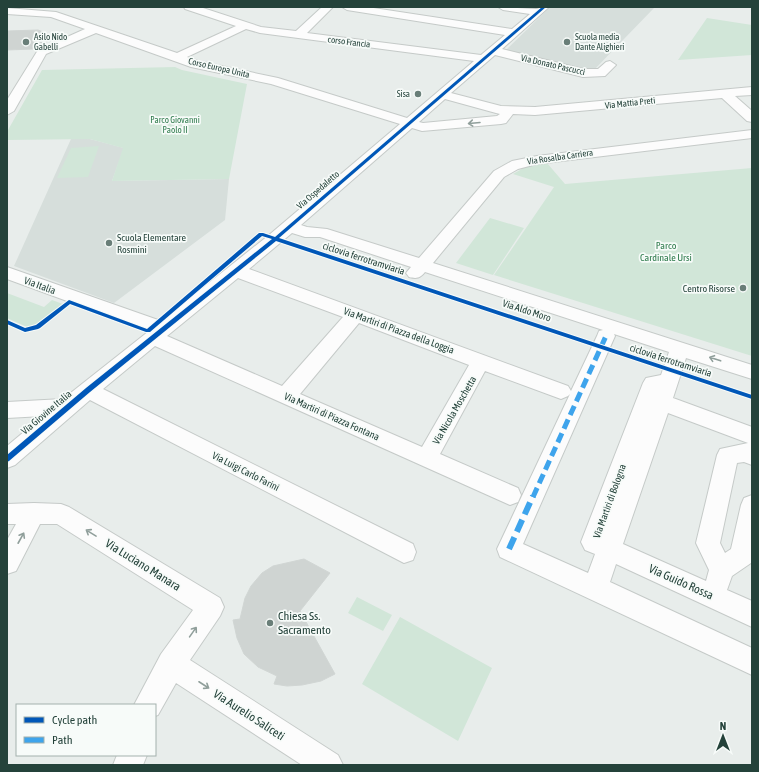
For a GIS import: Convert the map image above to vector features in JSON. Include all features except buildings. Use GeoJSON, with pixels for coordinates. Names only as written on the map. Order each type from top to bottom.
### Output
{"type":"FeatureCollection","features":[{"type":"Feature","properties":{"kind":"street","name":"corso Francia"},"geometry":{"type":"LineString","coordinates":[[189,7],[244,26],[298,35],[394,47],[489,55]]}},
{"type":"Feature","properties":{"kind":"street"},"geometry":{"type":"LineString","coordinates":[[216,16],[228,7]]}},
{"type":"Feature","properties":{"kind":"street"},"geometry":{"type":"LineString","coordinates":[[298,35],[328,7]]}},
{"type":"Feature","properties":{"kind":"street"},"geometry":{"type":"LineString","coordinates":[[347,7],[514,33]]}},
{"type":"Feature","properties":{"kind":"street"},"geometry":{"type":"LineString","coordinates":[[394,47],[428,7]]}},
{"type":"Feature","properties":{"kind":"street"},"geometry":{"type":"LineString","coordinates":[[503,7],[541,10]]}},
{"type":"Feature","properties":{"kind":"street","name":"Via Ospedaletto"},"geometry":{"type":"LineString","coordinates":[[93,386],[237,271],[297,229],[408,123],[443,95],[541,10]]}},
{"type":"Feature","properties":{"kind":"street","name":"Corso Europa Unita"},"geometry":{"type":"LineString","coordinates":[[7,11],[52,14],[97,28],[194,64],[274,81],[408,123]]}},
{"type":"Feature","properties":{"kind":"street"},"geometry":{"type":"LineString","coordinates":[[7,20],[37,22],[82,35]]}},
{"type":"Feature","properties":{"kind":"street"},"geometry":{"type":"LineString","coordinates":[[177,57],[244,26]]}},
{"type":"Feature","properties":{"kind":"street"},"geometry":{"type":"LineString","coordinates":[[7,111],[42,52],[97,28]]}},
{"type":"Feature","properties":{"kind":"street","name":"Via Donato Pascucci"},"geometry":{"type":"LineString","coordinates":[[489,55],[583,72],[601,73],[610,65]]}},
{"type":"Feature","properties":{"kind":"street","name":"Via Mattia Preti"},"geometry":{"type":"LineString","coordinates":[[443,95],[509,111],[551,110],[752,90]]}},
{"type":"Feature","properties":{"kind":"street"},"geometry":{"type":"LineString","coordinates":[[724,93],[752,118]]}},
{"type":"Feature","properties":{"kind":"street"},"geometry":{"type":"LineString","coordinates":[[408,123],[426,127],[501,120],[509,111]]}},
{"type":"Feature","properties":{"kind":"street","name":"Via Rosalba Carriera"},"geometry":{"type":"LineString","coordinates":[[418,268],[499,174],[520,163],[570,155],[752,134]]}},
{"type":"Feature","properties":{"kind":"street","name":"Via Aldo Moro"},"geometry":{"type":"LineString","coordinates":[[297,229],[313,240],[418,268],[678,354],[752,385]]}},
{"type":"Feature","properties":{"kind":"street","name":"Via Aldo Moro"},"geometry":{"type":"LineString","coordinates":[[418,268],[606,336],[752,372]]}},
{"type":"Feature","properties":{"kind":"street","name":"Via Martiri di Piazza della Loggia"},"geometry":{"type":"LineString","coordinates":[[237,271],[561,390]]}},
{"type":"Feature","properties":{"kind":"street","name":"Via Italia"},"geometry":{"type":"LineString","coordinates":[[7,273],[158,334]]}},
{"type":"Feature","properties":{"kind":"street"},"geometry":{"type":"LineString","coordinates":[[286,396],[356,314]]}},
{"type":"Feature","properties":{"kind":"street","name":"Via Martiri di Piazza Fontana"},"geometry":{"type":"LineString","coordinates":[[158,334],[286,396],[510,495]]}},
{"type":"Feature","properties":{"kind":"street"},"geometry":{"type":"LineString","coordinates":[[606,336],[509,549],[752,662]]}},
{"type":"Feature","properties":{"kind":"street"},"geometry":{"type":"LineString","coordinates":[[678,354],[666,392],[751,447]]}},
{"type":"Feature","properties":{"kind":"street","name":"Via Nicola Moschetta"},"geometry":{"type":"LineString","coordinates":[[427,458],[482,361]]}},
{"type":"Feature","properties":{"kind":"street","name":"Via Martiri di Bologna"},"geometry":{"type":"LineString","coordinates":[[610,550],[593,542],[652,382],[666,392]]}},
{"type":"Feature","properties":{"kind":"street","name":"Via Giovine Italia"},"geometry":{"type":"LineString","coordinates":[[7,459],[93,386]]}},
{"type":"Feature","properties":{"kind":"street","name":"Via Luigi Carlo Farini"},"geometry":{"type":"LineString","coordinates":[[93,386],[404,552]]}},
{"type":"Feature","properties":{"kind":"street"},"geometry":{"type":"LineString","coordinates":[[8,409],[68,407]]}},
{"type":"Feature","properties":{"kind":"street"},"geometry":{"type":"LineString","coordinates":[[721,570],[708,543],[728,455],[751,447]]}},
{"type":"Feature","properties":{"kind":"street"},"geometry":{"type":"LineString","coordinates":[[714,597],[721,570],[742,555],[752,505]]}},
{"type":"Feature","properties":{"kind":"street"},"geometry":{"type":"LineString","coordinates":[[7,563],[34,513]]}},
{"type":"Feature","properties":{"kind":"street","name":"Via Luciano Manara"},"geometry":{"type":"LineString","coordinates":[[7,514],[61,514],[211,607],[171,664]]}},
{"type":"Feature","properties":{"kind":"street"},"geometry":{"type":"LineString","coordinates":[[595,588],[610,550]]}},
{"type":"Feature","properties":{"kind":"street","name":"Via Guido Rossa"},"geometry":{"type":"LineString","coordinates":[[610,550],[752,614]]}},
{"type":"Feature","properties":{"kind":"street"},"geometry":{"type":"LineString","coordinates":[[149,704],[171,664]]}},
{"type":"Feature","properties":{"kind":"street","name":"Via Aurelio Saliceti"},"geometry":{"type":"LineString","coordinates":[[171,664],[328,765]]}},
{"type":"Feature","properties":{"kind":"shaded area","name":"Scuola media Dante Alighieri"},"geometry":{"type":"Polygon","coordinates":[[[550,7],[654,8],[593,71],[506,50],[550,7]]]}},
{"type":"Feature","properties":{"kind":"shaded area","name":"Scuola Elementare Rosmini"},"geometry":{"type":"Polygon","coordinates":[[[71,139],[90,139],[124,148],[112,181],[229,179],[225,220],[114,303],[14,266],[71,139]]]}},
{"type":"Feature","properties":{"kind":"green space"},"geometry":{"type":"Polygon","coordinates":[[[707,18],[752,25],[752,55],[678,60],[707,18]]]}},
{"type":"Feature","properties":{"kind":"green space","name":"Parco Giovanni Paolo II"},"geometry":{"type":"Polygon","coordinates":[[[175,67],[182,70],[247,84],[229,179],[112,181],[123,148],[90,139],[7,140],[8,130],[42,70],[175,67]]]}},
{"type":"Feature","properties":{"kind":"green space"},"geometry":{"type":"Polygon","coordinates":[[[99,146],[88,177],[57,178],[71,148],[99,146]]]}},
{"type":"Feature","properties":{"kind":"green space","name":"Parco Cardinale Ursi"},"geometry":{"type":"Polygon","coordinates":[[[547,163],[565,184],[752,168],[752,356],[494,275],[554,187],[513,174],[527,166],[547,163]]]}},
{"type":"Feature","properties":{"kind":"green space"},"geometry":{"type":"Polygon","coordinates":[[[490,218],[524,228],[493,275],[456,263],[490,218]]]}},
{"type":"Feature","properties":{"kind":"green space"},"geometry":{"type":"Polygon","coordinates":[[[7,293],[44,307],[52,300],[63,304],[36,325],[27,327],[7,318],[7,293]]]}},
{"type":"Feature","properties":{"kind":"green space"},"geometry":{"type":"Polygon","coordinates":[[[357,597],[392,615],[383,631],[348,613],[357,597]]]}},
{"type":"Feature","properties":{"kind":"green space"},"geometry":{"type":"Polygon","coordinates":[[[400,617],[492,668],[458,741],[362,684],[400,617]]]}},
{"type":"Feature","properties":{"kind":"marked path"},"geometry":{"type":"LineString","coordinates":[[509,549],[606,336]]}},
{"type":"Feature","properties":{"kind":"cycle path"},"geometry":{"type":"LineString","coordinates":[[7,459],[88,390],[275,239],[544,7]]}},
{"type":"Feature","properties":{"kind":"cycle path","name":"ciclovia ferrotramviaria"},"geometry":{"type":"LineString","coordinates":[[7,322],[25,330],[38,327],[69,302],[148,331],[261,234],[752,397]]}},
{"type":"Feature","properties":{"kind":"place","name":"Asilo Nido Gabelli"},"geometry":{"type":"Point","coordinates":[26,42]}},
{"type":"Feature","properties":{"kind":"place","name":"Scuola media Dante Alighieri"},"geometry":{"type":"Point","coordinates":[567,42]}},
{"type":"Feature","properties":{"kind":"place","name":"Sisa"},"geometry":{"type":"Point","coordinates":[418,94]}},
{"type":"Feature","properties":{"kind":"place","name":"Scuola Elementare Rosmini"},"geometry":{"type":"Point","coordinates":[109,243]}},
{"type":"Feature","properties":{"kind":"place","name":"Centro Risorse"},"geometry":{"type":"Point","coordinates":[743,288]}},
{"type":"Feature","properties":{"kind":"place","name":"Chiesa Ss. Sacramento"},"geometry":{"type":"Point","coordinates":[270,623]}}]}
